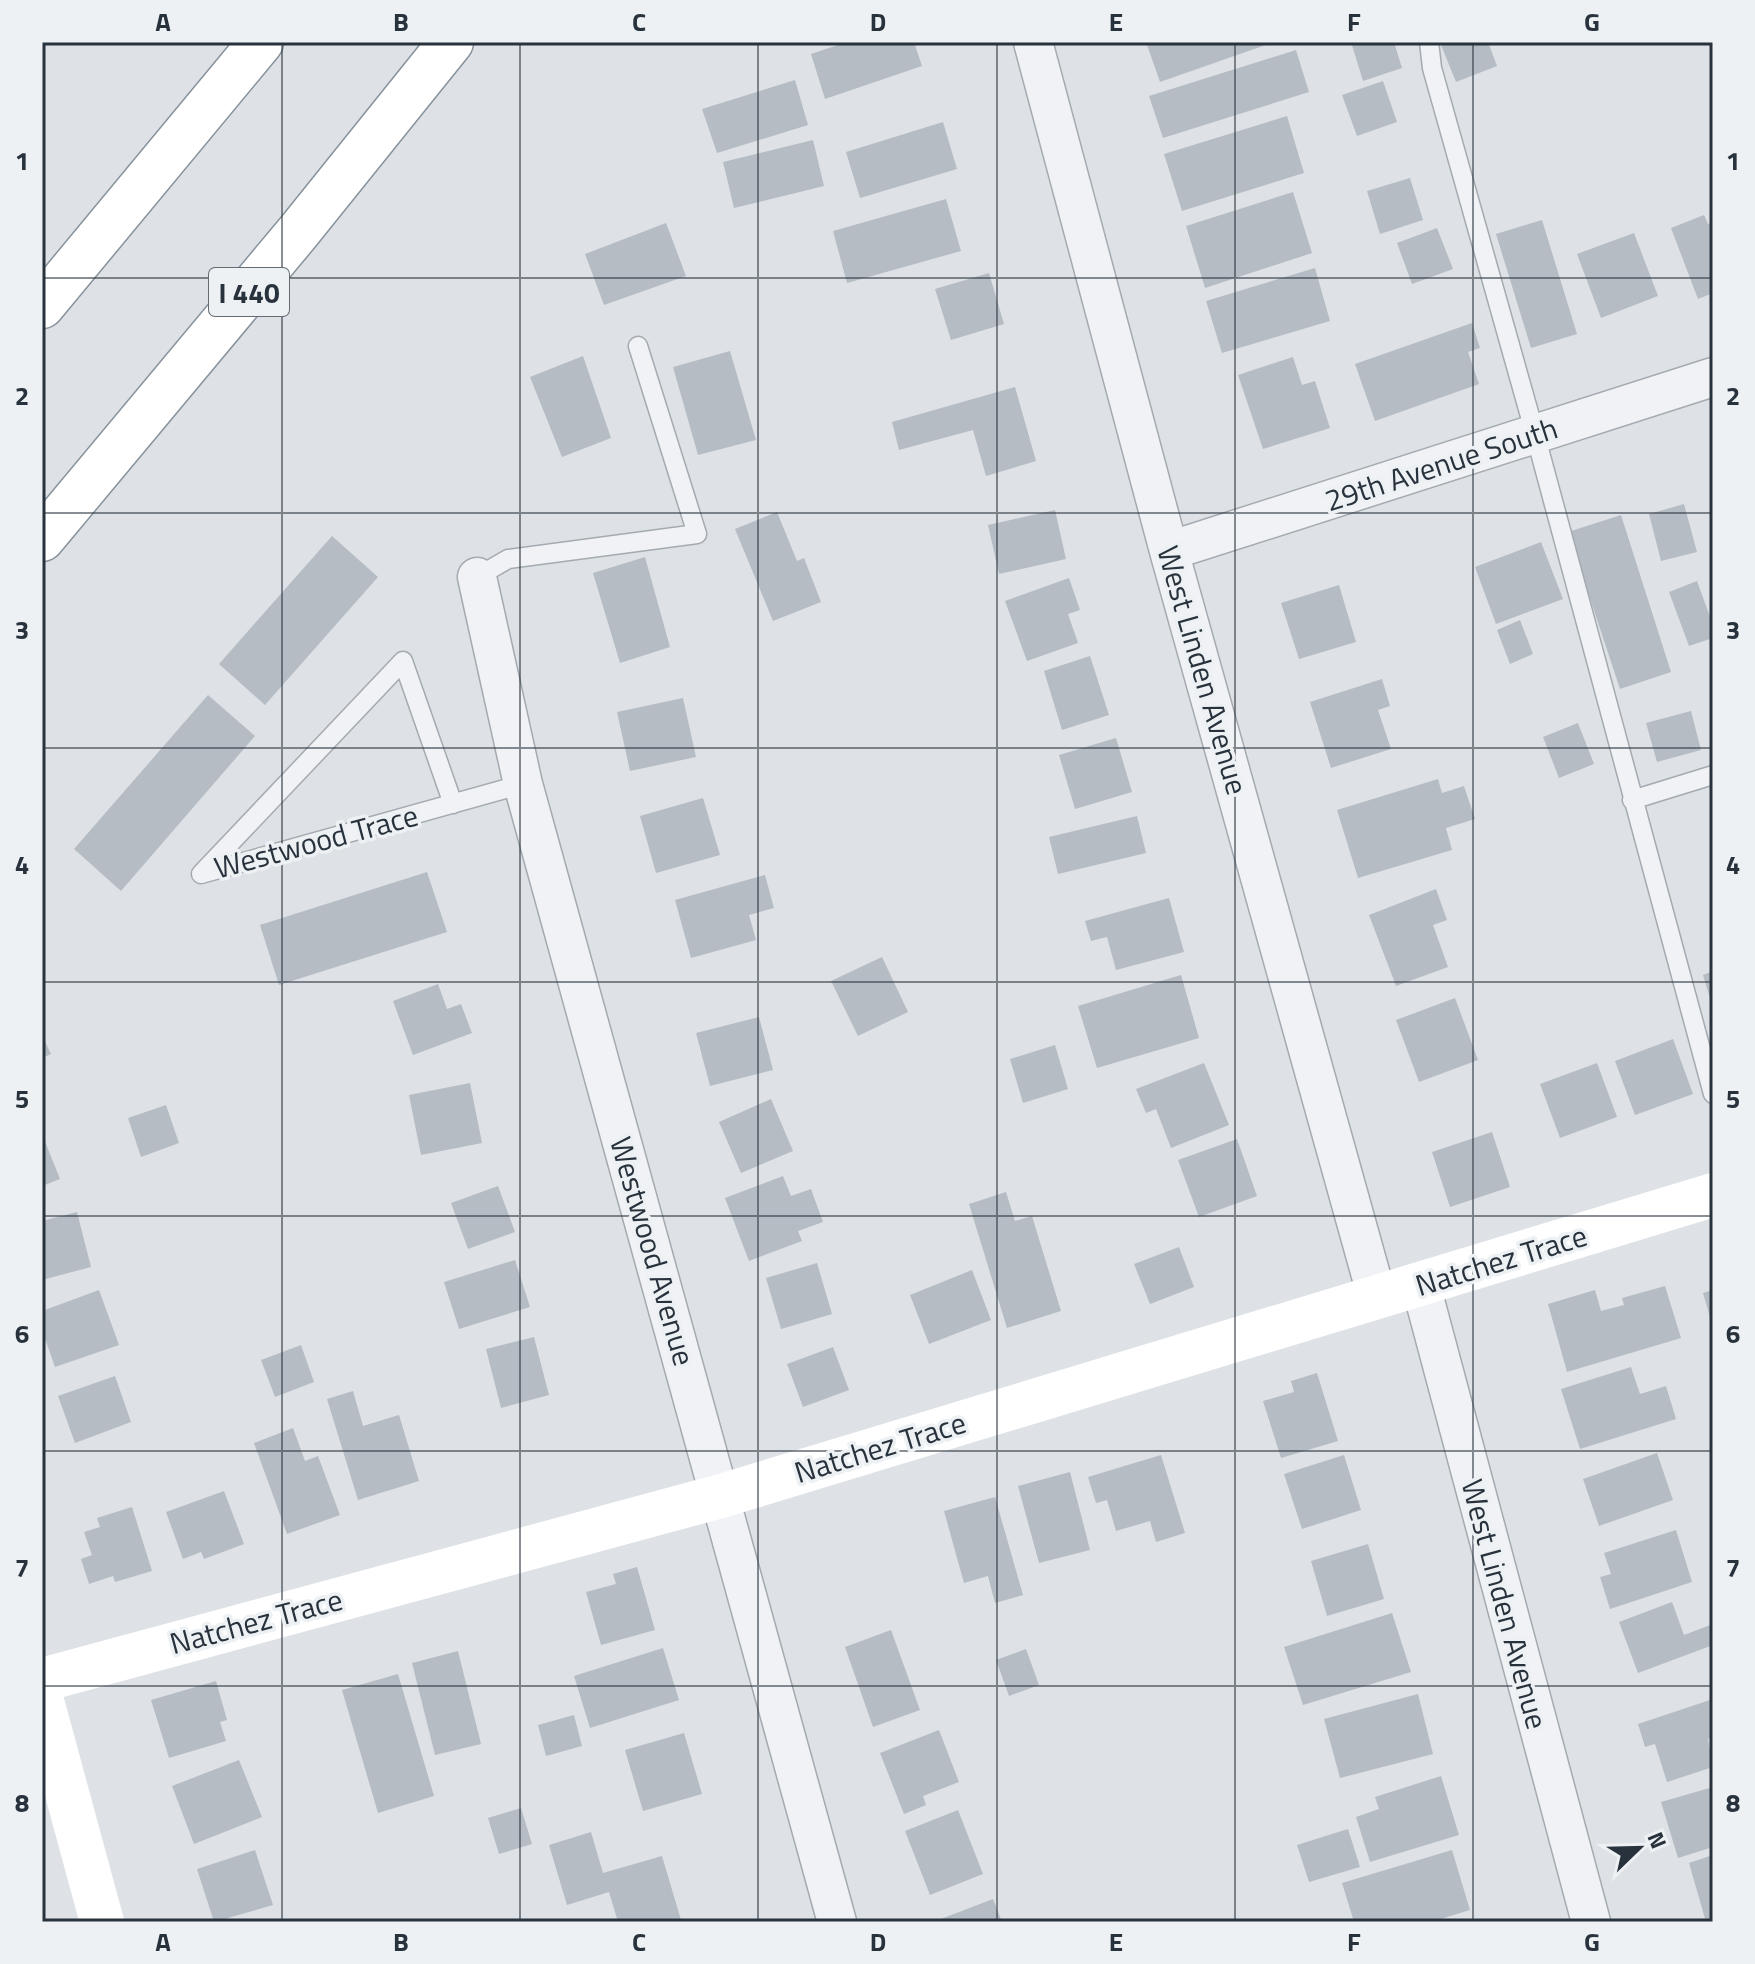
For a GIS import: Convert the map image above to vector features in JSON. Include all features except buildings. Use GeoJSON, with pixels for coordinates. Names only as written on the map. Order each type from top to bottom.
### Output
{"type":"FeatureCollection","features":[{"type":"Feature","properties":{"kind":"main road"},"geometry":{"type":"LineString","coordinates":[[42,306],[261,42]]}},
{"type":"Feature","properties":{"kind":"main road","name":"I 440"},"geometry":{"type":"LineString","coordinates":[[42,539],[299,231],[451,42]]}},
{"type":"Feature","properties":{"kind":"main road","name":"Natchez Trace"},"geometry":{"type":"LineString","coordinates":[[42,1680],[721,1496],[1713,1195]]}},
{"type":"Feature","properties":{"kind":"main road"},"geometry":{"type":"LineString","coordinates":[[42,1701],[102,1922]]}},
{"type":"Feature","properties":{"kind":"street","name":"West Linden Avenue"},"geometry":{"type":"LineString","coordinates":[[1033,42],[1169,551],[1377,1297]]}},
{"type":"Feature","properties":{"kind":"street","name":"29th Avenue South"},"geometry":{"type":"LineString","coordinates":[[1169,551],[1713,377]]}},
{"type":"Feature","properties":{"kind":"street","name":"Westwood Avenue"},"geometry":{"type":"LineString","coordinates":[[477,577],[523,784],[837,1922]]}},
{"type":"Feature","properties":{"kind":"street","name":"West Linden Avenue"},"geometry":{"type":"LineString","coordinates":[[1421,1286],[1591,1922]]}},
{"type":"Feature","properties":{"kind":"lane"},"geometry":{"type":"LineString","coordinates":[[1429,42],[1432,68],[1535,434],[1713,1094]]}},
{"type":"Feature","properties":{"kind":"lane"},"geometry":{"type":"LineString","coordinates":[[477,577],[508,559],[697,534],[638,346]]}},
{"type":"Feature","properties":{"kind":"lane","name":"Westwood Trace"},"geometry":{"type":"LineString","coordinates":[[453,804],[403,661],[201,874],[453,804],[523,784]]}},
{"type":"Feature","properties":{"kind":"lane"},"geometry":{"type":"LineString","coordinates":[[1632,800],[1713,775]]}}]}
